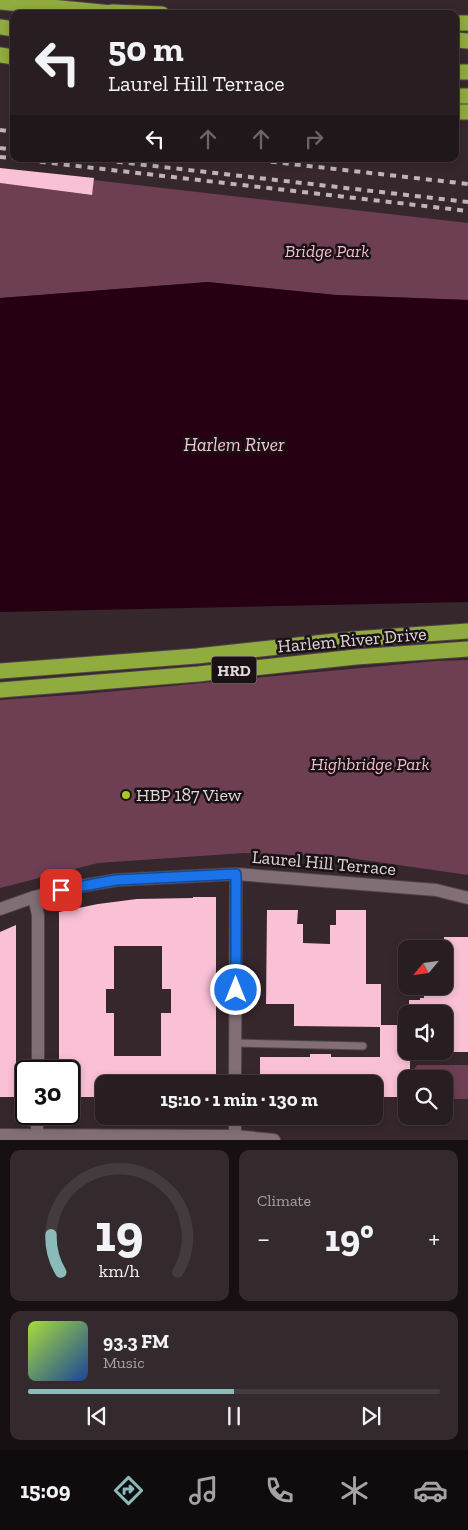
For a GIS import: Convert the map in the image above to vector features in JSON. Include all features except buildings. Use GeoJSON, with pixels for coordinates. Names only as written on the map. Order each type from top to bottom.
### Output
{"type":"FeatureCollection","features":[{"type":"Feature","properties":{"kind":"highway"},"geometry":{"type":"LineString","coordinates":[[0,2],[85,10]]}},
{"type":"Feature","properties":{"kind":"highway","name":"Harlem River Drive"},"geometry":{"type":"LineString","coordinates":[[0,671],[197,656],[353,639],[468,631]]}},
{"type":"Feature","properties":{"kind":"highway","name":"Harlem River Drive"},"geometry":{"type":"LineString","coordinates":[[0,690],[198,674],[356,657],[468,649]]}},
{"type":"Feature","properties":{"kind":"street","name":"Laurel Hill Terrace"},"geometry":{"type":"LineString","coordinates":[[0,909],[34,897],[74,887],[116,880],[236,874],[436,890],[468,898]]}},
{"type":"Feature","properties":{"kind":"street"},"geometry":{"type":"LineString","coordinates":[[235,1075],[236,874]]}},
{"type":"Feature","properties":{"kind":"street"},"geometry":{"type":"LineString","coordinates":[[34,897],[38,915],[38,1060]]}},
{"type":"Feature","properties":{"kind":"street"},"geometry":{"type":"LineString","coordinates":[[37,1125],[37,1138]]}},
{"type":"Feature","properties":{"kind":"street"},"geometry":{"type":"LineString","coordinates":[[235,1125],[235,1138]]}},
{"type":"Feature","properties":{"kind":"street"},"geometry":{"type":"LineString","coordinates":[[0,1135],[37,1138],[235,1138],[274,1140]]}},
{"type":"Feature","properties":{"kind":"lane"},"geometry":{"type":"LineString","coordinates":[[235,1043],[363,1046]]}},
{"type":"Feature","properties":{"kind":"green space","name":"Bridge Park"},"geometry":{"type":"Polygon","coordinates":[[[93,180],[468,223],[468,300],[336,295],[208,282],[0,298],[0,183],[91,195],[93,180]]]}},
{"type":"Feature","properties":{"kind":"green space","name":"Highbridge Park"},"geometry":{"type":"Polygon","coordinates":[[[468,660],[468,875],[343,857],[244,853],[98,863],[0,888],[0,700],[84,694],[436,661],[468,660]]]}},
{"type":"Feature","properties":{"kind":"green space"},"geometry":{"type":"Polygon","coordinates":[[[417,1065],[468,1065],[468,1099],[453,1099],[453,1070],[414,1070],[417,1065]]]}},
{"type":"Feature","properties":{"kind":"water","name":"Harlem River"},"geometry":{"type":"Polygon","coordinates":[[[208,282],[336,295],[468,300],[468,602],[0,612],[0,298],[208,282]]]}},
{"type":"Feature","properties":{"kind":"railway"},"geometry":{"type":"LineString","coordinates":[[0,130],[10,131]]}},
{"type":"Feature","properties":{"kind":"railway"},"geometry":{"type":"LineString","coordinates":[[0,148],[10,149]]}},
{"type":"Feature","properties":{"kind":"railway"},"geometry":{"type":"LineString","coordinates":[[0,157],[10,158]]}},
{"type":"Feature","properties":{"kind":"railway"},"geometry":{"type":"LineString","coordinates":[[42,162],[468,211]]}},
{"type":"Feature","properties":{"kind":"railway"},"geometry":{"type":"LineString","coordinates":[[119,162],[468,202]]}},
{"type":"Feature","properties":{"kind":"railway"},"geometry":{"type":"LineString","coordinates":[[274,162],[468,184]]}},
{"type":"Feature","properties":{"kind":"place","name":"HBP 187 View"},"geometry":{"type":"Point","coordinates":[126,795]}},
{"type":"Feature","properties":{"kind":"route"},"geometry":{"type":"LineString","coordinates":[[61,890],[116,880],[236,874],[236,990]]}}]}
